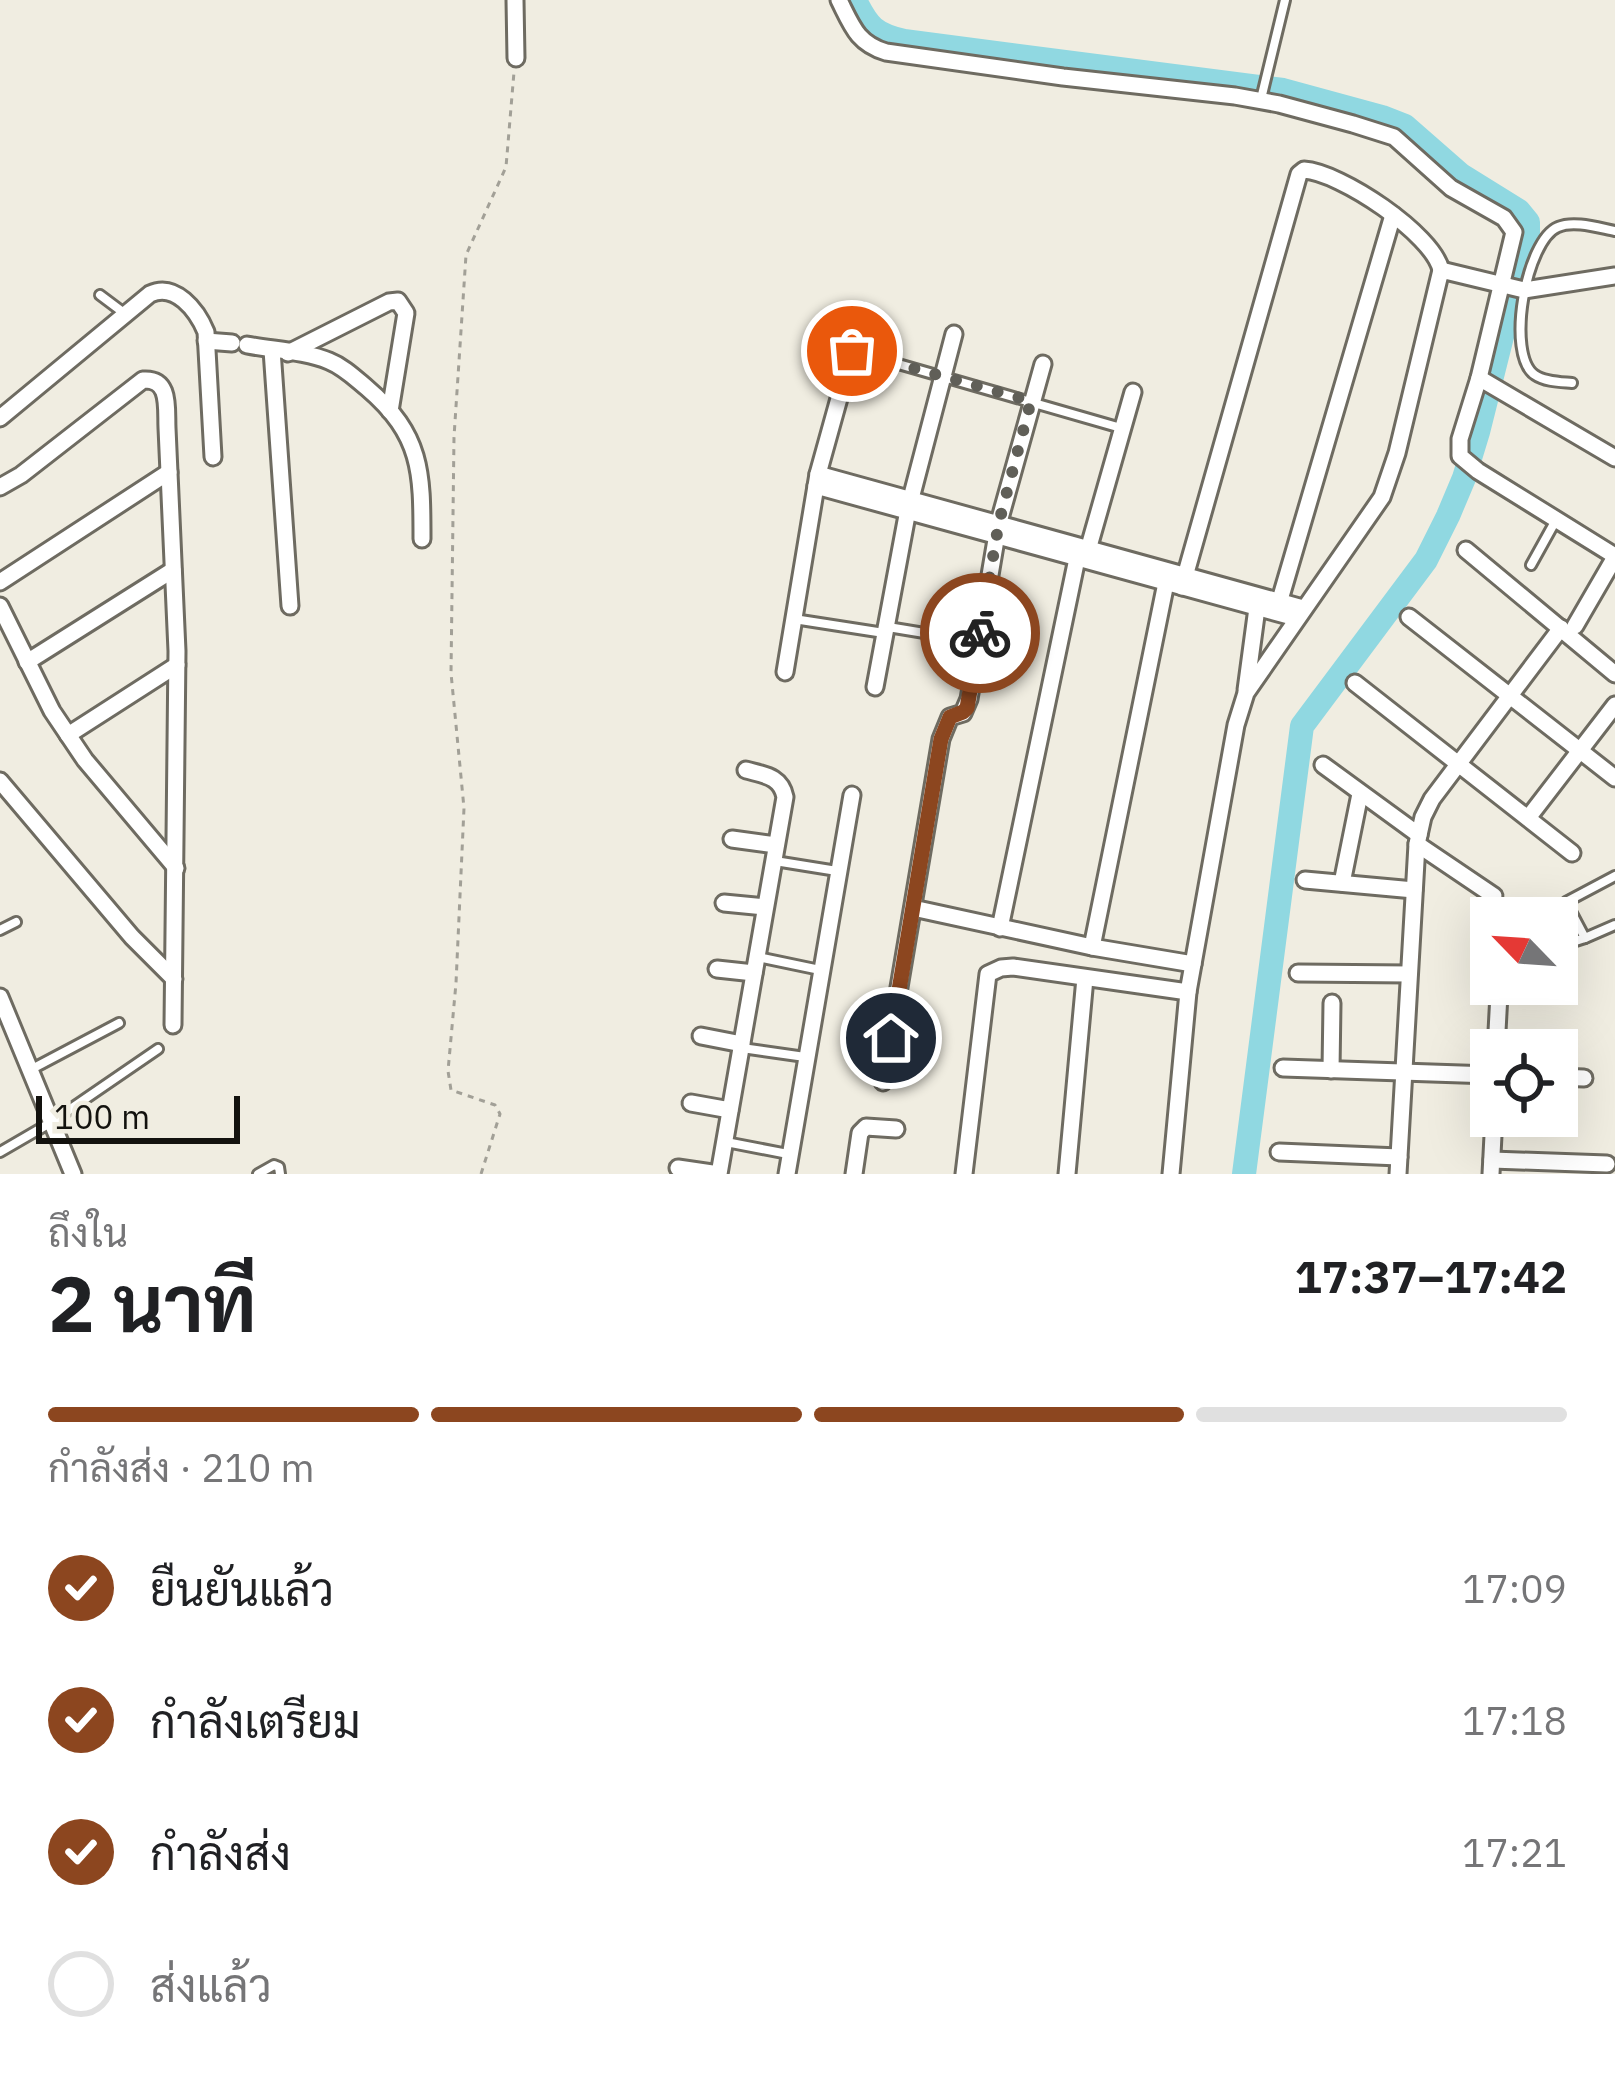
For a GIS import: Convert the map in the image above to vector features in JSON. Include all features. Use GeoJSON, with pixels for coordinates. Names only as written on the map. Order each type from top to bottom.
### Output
{"type":"FeatureCollection","features":[{"type":"Feature","properties":{"kind":"street"},"geometry":{"type":"LineString","coordinates":[[515,0],[516,58]]}},
{"type":"Feature","properties":{"kind":"street"},"geometry":{"type":"LineString","coordinates":[[839,0],[856,33],[866,44],[886,52],[1261,100],[1394,137],[1451,188],[1504,218],[1514,232],[1482,380],[1460,439],[1460,456],[1615,556],[1568,627],[1457,764],[1432,800],[1418,839],[1398,1166],[1279,1152]]}},
{"type":"Feature","properties":{"kind":"street"},"geometry":{"type":"LineString","coordinates":[[1092,947],[1175,579],[1299,173],[1304,170],[1322,173],[1393,215],[1431,250],[1441,270],[1382,497],[1246,693]]}},
{"type":"Feature","properties":{"kind":"street"},"geometry":{"type":"LineString","coordinates":[[1278,608],[1393,215]]}},
{"type":"Feature","properties":{"kind":"street"},"geometry":{"type":"LineString","coordinates":[[1441,270],[1524,290],[1615,276]]}},
{"type":"Feature","properties":{"kind":"street"},"geometry":{"type":"LineString","coordinates":[[0,418],[150,293],[164,290],[182,299],[200,317],[206,340],[213,457]]}},
{"type":"Feature","properties":{"kind":"street"},"geometry":{"type":"LineString","coordinates":[[280,351],[398,301],[406,314],[390,411]]}},
{"type":"Feature","properties":{"kind":"street"},"geometry":{"type":"LineString","coordinates":[[785,672],[817,480],[863,312]]}},
{"type":"Feature","properties":{"kind":"street"},"geometry":{"type":"LineString","coordinates":[[875,687],[909,505],[954,334]]}},
{"type":"Feature","properties":{"kind":"street"},"geometry":{"type":"LineString","coordinates":[[206,340],[326,359],[347,370],[401,422],[422,484],[422,539]]}},
{"type":"Feature","properties":{"kind":"street"},"geometry":{"type":"LineString","coordinates":[[280,351],[290,606]]}},
{"type":"Feature","properties":{"kind":"street"},"geometry":{"type":"LineString","coordinates":[[883,1082],[941,739],[950,717],[967,708],[998,528],[1043,364]]}},
{"type":"Feature","properties":{"kind":"street"},"geometry":{"type":"LineString","coordinates":[[0,487],[143,380],[160,383],[165,392],[177,665],[173,1025]]}},
{"type":"Feature","properties":{"kind":"street"},"geometry":{"type":"LineString","coordinates":[[1482,380],[1615,458]]}},
{"type":"Feature","properties":{"kind":"street"},"geometry":{"type":"LineString","coordinates":[[1000,928],[1082,553],[1133,392]]}},
{"type":"Feature","properties":{"kind":"street"},"geometry":{"type":"LineString","coordinates":[[0,582],[169,472]]}},
{"type":"Feature","properties":{"kind":"street"},"geometry":{"type":"LineString","coordinates":[[817,480],[1299,613]]}},
{"type":"Feature","properties":{"kind":"street"},"geometry":{"type":"LineString","coordinates":[[1466,550],[1568,627],[1615,674]]}},
{"type":"Feature","properties":{"kind":"street"},"geometry":{"type":"LineString","coordinates":[[27,662],[173,570]]}},
{"type":"Feature","properties":{"kind":"street"},"geometry":{"type":"LineString","coordinates":[[1175,579],[1257,608],[1278,608]]}},
{"type":"Feature","properties":{"kind":"street"},"geometry":{"type":"LineString","coordinates":[[0,606],[52,712],[85,760],[176,868]]}},
{"type":"Feature","properties":{"kind":"street"},"geometry":{"type":"LineString","coordinates":[[1171,1174],[1192,964],[1228,760],[1246,693],[1257,608]]}},
{"type":"Feature","properties":{"kind":"street"},"geometry":{"type":"LineString","coordinates":[[1409,617],[1615,778]]}},
{"type":"Feature","properties":{"kind":"street"},"geometry":{"type":"LineString","coordinates":[[68,735],[177,665]]}},
{"type":"Feature","properties":{"kind":"street"},"geometry":{"type":"LineString","coordinates":[[1355,682],[1572,853]]}},
{"type":"Feature","properties":{"kind":"street"},"geometry":{"type":"LineString","coordinates":[[1528,818],[1615,704]]}},
{"type":"Feature","properties":{"kind":"street"},"geometry":{"type":"LineString","coordinates":[[1323,765],[1494,896]]}},
{"type":"Feature","properties":{"kind":"street"},"geometry":{"type":"LineString","coordinates":[[678,1168],[719,1174],[785,796],[780,782],[746,770]]}},
{"type":"Feature","properties":{"kind":"street"},"geometry":{"type":"LineString","coordinates":[[0,781],[174,980]]}},
{"type":"Feature","properties":{"kind":"street"},"geometry":{"type":"LineString","coordinates":[[1342,883],[1360,794]]}},
{"type":"Feature","properties":{"kind":"street"},"geometry":{"type":"LineString","coordinates":[[788,1174],[852,795]]}},
{"type":"Feature","properties":{"kind":"street"},"geometry":{"type":"LineString","coordinates":[[732,839],[774,853]]}},
{"type":"Feature","properties":{"kind":"street"},"geometry":{"type":"LineString","coordinates":[[1305,880],[1414,890]]}},
{"type":"Feature","properties":{"kind":"street"},"geometry":{"type":"LineString","coordinates":[[724,903],[765,907]]}},
{"type":"Feature","properties":{"kind":"street"},"geometry":{"type":"LineString","coordinates":[[913,908],[1192,964]]}},
{"type":"Feature","properties":{"kind":"street"},"geometry":{"type":"LineString","coordinates":[[717,968],[755,965]]}},
{"type":"Feature","properties":{"kind":"street"},"geometry":{"type":"LineString","coordinates":[[964,1174],[988,974],[1013,967],[1188,992]]}},
{"type":"Feature","properties":{"kind":"street"},"geometry":{"type":"LineString","coordinates":[[1298,973],[1409,974]]}},
{"type":"Feature","properties":{"kind":"street"},"geometry":{"type":"LineString","coordinates":[[1066,1174],[1085,978]]}},
{"type":"Feature","properties":{"kind":"street"},"geometry":{"type":"LineString","coordinates":[[0,997],[73,1174]]}},
{"type":"Feature","properties":{"kind":"street"},"geometry":{"type":"LineString","coordinates":[[1331,1070],[1332,1003]]}},
{"type":"Feature","properties":{"kind":"street"},"geometry":{"type":"LineString","coordinates":[[701,1036],[741,1046]]}},
{"type":"Feature","properties":{"kind":"street"},"geometry":{"type":"LineString","coordinates":[[1283,1068],[1470,1074]]}},
{"type":"Feature","properties":{"kind":"street"},"geometry":{"type":"LineString","coordinates":[[1578,1078],[1584,1078]]}},
{"type":"Feature","properties":{"kind":"street"},"geometry":{"type":"LineString","coordinates":[[691,1103],[730,1109]]}},
{"type":"Feature","properties":{"kind":"street"},"geometry":{"type":"LineString","coordinates":[[854,1174],[860,1133],[866,1126],[896,1129]]}},
{"type":"Feature","properties":{"kind":"street"},"geometry":{"type":"LineString","coordinates":[[1493,1137],[1492,1167],[1607,1164]]}},
{"type":"Feature","properties":{"kind":"lane"},"geometry":{"type":"LineString","coordinates":[[1261,100],[1286,0]]}},
{"type":"Feature","properties":{"kind":"lane"},"geometry":{"type":"LineString","coordinates":[[1572,383],[1530,371],[1522,340],[1524,290],[1553,229],[1573,225],[1615,231]]}},
{"type":"Feature","properties":{"kind":"lane"},"geometry":{"type":"LineString","coordinates":[[100,295],[126,314]]}},
{"type":"Feature","properties":{"kind":"lane"},"geometry":{"type":"LineString","coordinates":[[852,351],[1123,429]]}},
{"type":"Feature","properties":{"kind":"lane"},"geometry":{"type":"LineString","coordinates":[[1531,565],[1556,520]]}},
{"type":"Feature","properties":{"kind":"lane"},"geometry":{"type":"LineString","coordinates":[[794,619],[979,642]]}},
{"type":"Feature","properties":{"kind":"lane"},"geometry":{"type":"LineString","coordinates":[[774,853],[839,871]]}},
{"type":"Feature","properties":{"kind":"lane"},"geometry":{"type":"LineString","coordinates":[[1585,938],[1566,902],[1615,876]]}},
{"type":"Feature","properties":{"kind":"lane"},"geometry":{"type":"LineString","coordinates":[[0,930],[16,922]]}},
{"type":"Feature","properties":{"kind":"lane"},"geometry":{"type":"LineString","coordinates":[[1578,940],[1615,925]]}},
{"type":"Feature","properties":{"kind":"lane"},"geometry":{"type":"LineString","coordinates":[[755,965],[822,970]]}},
{"type":"Feature","properties":{"kind":"lane"},"geometry":{"type":"LineString","coordinates":[[29,1070],[119,1023]]}},
{"type":"Feature","properties":{"kind":"lane"},"geometry":{"type":"LineString","coordinates":[[741,1046],[807,1058]]}},
{"type":"Feature","properties":{"kind":"lane"},"geometry":{"type":"LineString","coordinates":[[0,1152],[158,1049]]}},
{"type":"Feature","properties":{"kind":"lane"},"geometry":{"type":"LineString","coordinates":[[725,1142],[791,1154]]}},
{"type":"Feature","properties":{"kind":"lane"},"geometry":{"type":"LineString","coordinates":[[257,1174],[274,1165],[280,1174]]}},
{"type":"Feature","properties":{"kind":"path"},"geometry":{"type":"LineString","coordinates":[[481,1174],[500,1114],[495,1105],[451,1090],[448,1071],[464,808],[451,673],[454,437],[466,255],[506,167],[516,58]]}},
{"type":"Feature","properties":{"kind":"waterway"},"geometry":{"type":"LineString","coordinates":[[855,0],[874,28],[904,41],[1283,90],[1382,117],[1405,126],[1461,175],[1519,211],[1528,222],[1478,432],[1448,516],[1426,560],[1302,726],[1244,1174]]}},
{"type":"Feature","properties":{"kind":"way so far"},"geometry":{"type":"LineString","coordinates":[[852,351],[1031,401],[999,522],[980,633]]}},
{"type":"Feature","properties":{"kind":"route"},"geometry":{"type":"LineString","coordinates":[[891,1038],[941,739],[950,717],[967,708],[980,633]]}}]}
